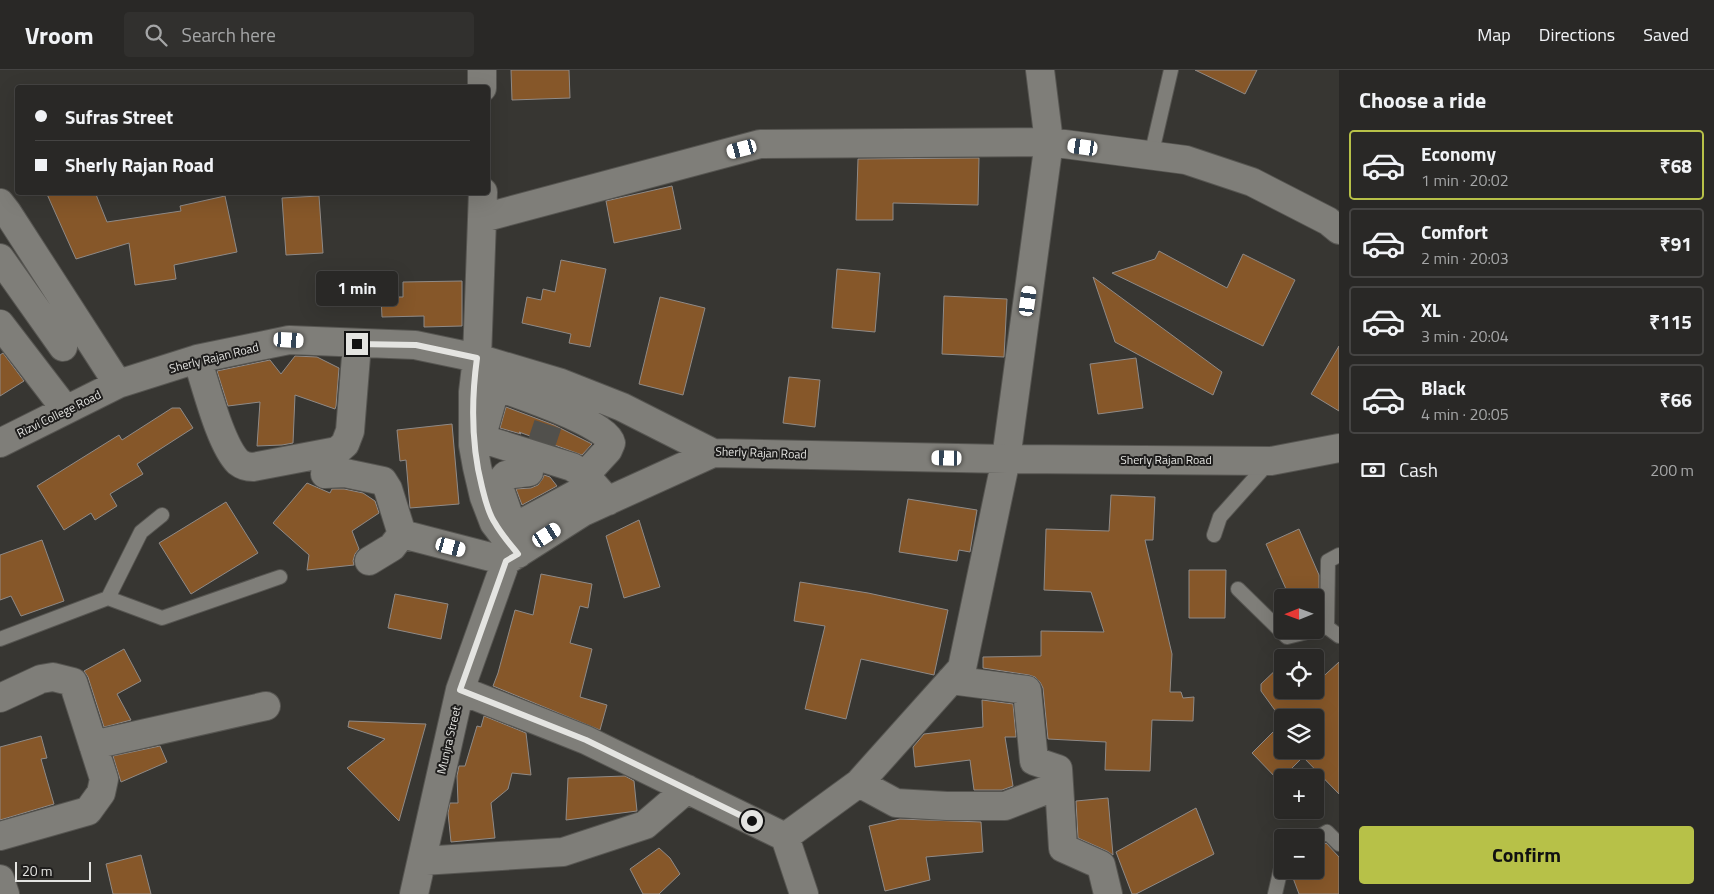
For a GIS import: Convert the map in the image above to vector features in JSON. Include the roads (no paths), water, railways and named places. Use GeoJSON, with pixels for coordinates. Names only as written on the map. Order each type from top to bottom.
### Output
{"type":"FeatureCollection","features":[{"type":"Feature","properties":{"kind":"street"},"geometry":{"type":"LineString","coordinates":[[482,70],[482,85]]}},
{"type":"Feature","properties":{"kind":"street"},"geometry":{"type":"LineString","coordinates":[[785,837],[859,783],[962,668],[1006,459],[1049,142],[1040,70]]}},
{"type":"Feature","properties":{"kind":"street"},"geometry":{"type":"LineString","coordinates":[[577,491],[572,467],[535,459],[486,440],[484,436],[492,370],[483,206],[760,144],[1049,142],[1186,160],[1252,182],[1328,221],[1339,230]]}},
{"type":"Feature","properties":{"kind":"street"},"geometry":{"type":"LineString","coordinates":[[0,204],[118,384]]}},
{"type":"Feature","properties":{"kind":"street"},"geometry":{"type":"LineString","coordinates":[[0,258],[63,347]]}},
{"type":"Feature","properties":{"kind":"street"},"geometry":{"type":"LineString","coordinates":[[0,324],[66,410]]}},
{"type":"Feature","properties":{"kind":"street","name":"Sherly Rajan Road"},"geometry":{"type":"LineString","coordinates":[[118,384],[197,359],[289,340],[416,345],[492,370],[555,401],[622,407],[713,453],[1006,459],[1271,461],[1339,448]]}},
{"type":"Feature","properties":{"kind":"street"},"geometry":{"type":"LineString","coordinates":[[197,359],[225,442],[238,462],[246,467],[253,467],[337,451],[345,444],[350,431],[357,344]]}},
{"type":"Feature","properties":{"kind":"street"},"geometry":{"type":"LineString","coordinates":[[492,370],[473,392],[474,452],[484,497],[504,548]]}},
{"type":"Feature","properties":{"kind":"street","name":"Rizvi College Road"},"geometry":{"type":"LineString","coordinates":[[0,443],[118,384]]}},
{"type":"Feature","properties":{"kind":"street"},"geometry":{"type":"LineString","coordinates":[[402,534],[504,548],[577,491],[608,450],[611,443],[607,435],[555,401]]}},
{"type":"Feature","properties":{"kind":"street"},"geometry":{"type":"LineString","coordinates":[[607,435],[622,407]]}},
{"type":"Feature","properties":{"kind":"street"},"geometry":{"type":"LineString","coordinates":[[577,491],[608,501],[713,453]]}},
{"type":"Feature","properties":{"kind":"street"},"geometry":{"type":"LineString","coordinates":[[504,548],[511,526],[500,490],[502,479],[506,474],[535,459]]}},
{"type":"Feature","properties":{"kind":"street"},"geometry":{"type":"LineString","coordinates":[[325,474],[345,473],[383,482],[388,489],[402,534]]}},
{"type":"Feature","properties":{"kind":"street"},"geometry":{"type":"LineString","coordinates":[[369,561],[392,546],[402,534]]}},
{"type":"Feature","properties":{"kind":"street","name":"Munjra Street"},"geometry":{"type":"LineString","coordinates":[[414,894],[460,690],[504,548]]}},
{"type":"Feature","properties":{"kind":"street"},"geometry":{"type":"LineString","coordinates":[[0,698],[41,679],[53,677],[73,682],[104,779],[101,793],[88,812],[0,836]]}},
{"type":"Feature","properties":{"kind":"street"},"geometry":{"type":"LineString","coordinates":[[951,680],[1027,690],[1034,761],[1058,768],[1063,848],[1101,865],[1108,894]]}},
{"type":"Feature","properties":{"kind":"street"},"geometry":{"type":"LineString","coordinates":[[460,690],[586,740],[785,837],[804,894]]}},
{"type":"Feature","properties":{"kind":"street"},"geometry":{"type":"LineString","coordinates":[[93,745],[266,706]]}},
{"type":"Feature","properties":{"kind":"street"},"geometry":{"type":"LineString","coordinates":[[859,783],[896,803],[947,806],[1006,806],[1059,784]]}},
{"type":"Feature","properties":{"kind":"street"},"geometry":{"type":"LineString","coordinates":[[422,861],[563,852],[645,825],[688,789]]}},
{"type":"Feature","properties":{"kind":"street"},"geometry":{"type":"LineString","coordinates":[[0,879],[5,894]]}},
{"type":"Feature","properties":{"kind":"lane"},"geometry":{"type":"LineString","coordinates":[[1151,156],[1171,70]]}},
{"type":"Feature","properties":{"kind":"lane"},"geometry":{"type":"LineString","coordinates":[[1214,535],[1220,517],[1271,461]]}},
{"type":"Feature","properties":{"kind":"lane"},"geometry":{"type":"LineString","coordinates":[[0,640],[108,598],[142,532],[162,515]]}},
{"type":"Feature","properties":{"kind":"lane"},"geometry":{"type":"LineString","coordinates":[[1327,627],[1328,561],[1339,555]]}},
{"type":"Feature","properties":{"kind":"lane"},"geometry":{"type":"LineString","coordinates":[[108,598],[162,618],[280,577]]}},
{"type":"Feature","properties":{"kind":"lane"},"geometry":{"type":"LineString","coordinates":[[1238,588],[1286,637],[1327,627]]}},
{"type":"Feature","properties":{"kind":"lane"},"geometry":{"type":"LineString","coordinates":[[1327,627],[1339,636]]}},
{"type":"Feature","properties":{"kind":"lane"},"geometry":{"type":"LineString","coordinates":[[1324,834],[1327,832],[1339,844]]}},
{"type":"Feature","properties":{"kind":"lane"},"geometry":{"type":"LineString","coordinates":[[1275,894],[1278,879]]}},
{"type":"Feature","properties":{"kind":"tunnel"},"geometry":{"type":"LineString","coordinates":[[539,451],[552,412]]}}]}
